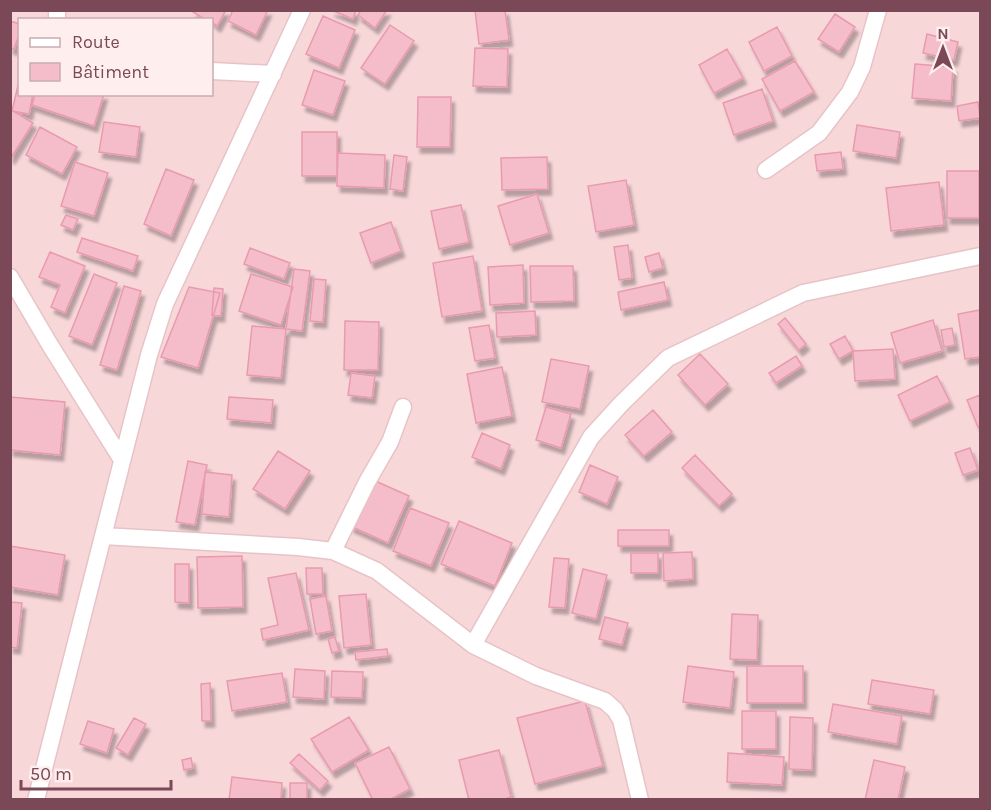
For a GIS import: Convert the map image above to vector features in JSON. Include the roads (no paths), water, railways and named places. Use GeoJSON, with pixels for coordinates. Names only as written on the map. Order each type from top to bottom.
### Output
{"type":"FeatureCollection","features":[{"type":"Feature","properties":{"kind":"street"},"geometry":{"type":"LineString","coordinates":[[36,800],[149,355],[165,304],[302,10]]}},
{"type":"Feature","properties":{"kind":"street"},"geometry":{"type":"LineString","coordinates":[[766,170],[819,132],[850,92],[862,67],[878,10]]}},
{"type":"Feature","properties":{"kind":"street"},"geometry":{"type":"LineString","coordinates":[[213,71],[273,74]]}},
{"type":"Feature","properties":{"kind":"street"},"geometry":{"type":"LineString","coordinates":[[473,645],[591,437],[621,404],[669,358],[803,293],[981,256]]}},
{"type":"Feature","properties":{"kind":"street"},"geometry":{"type":"LineString","coordinates":[[10,277],[122,460]]}},
{"type":"Feature","properties":{"kind":"street"},"geometry":{"type":"LineString","coordinates":[[333,551],[367,482],[390,442],[403,407]]}},
{"type":"Feature","properties":{"kind":"street"},"geometry":{"type":"LineString","coordinates":[[103,536],[333,551],[377,571],[473,645],[536,676],[605,701],[610,705],[621,720],[640,800]]}}]}
